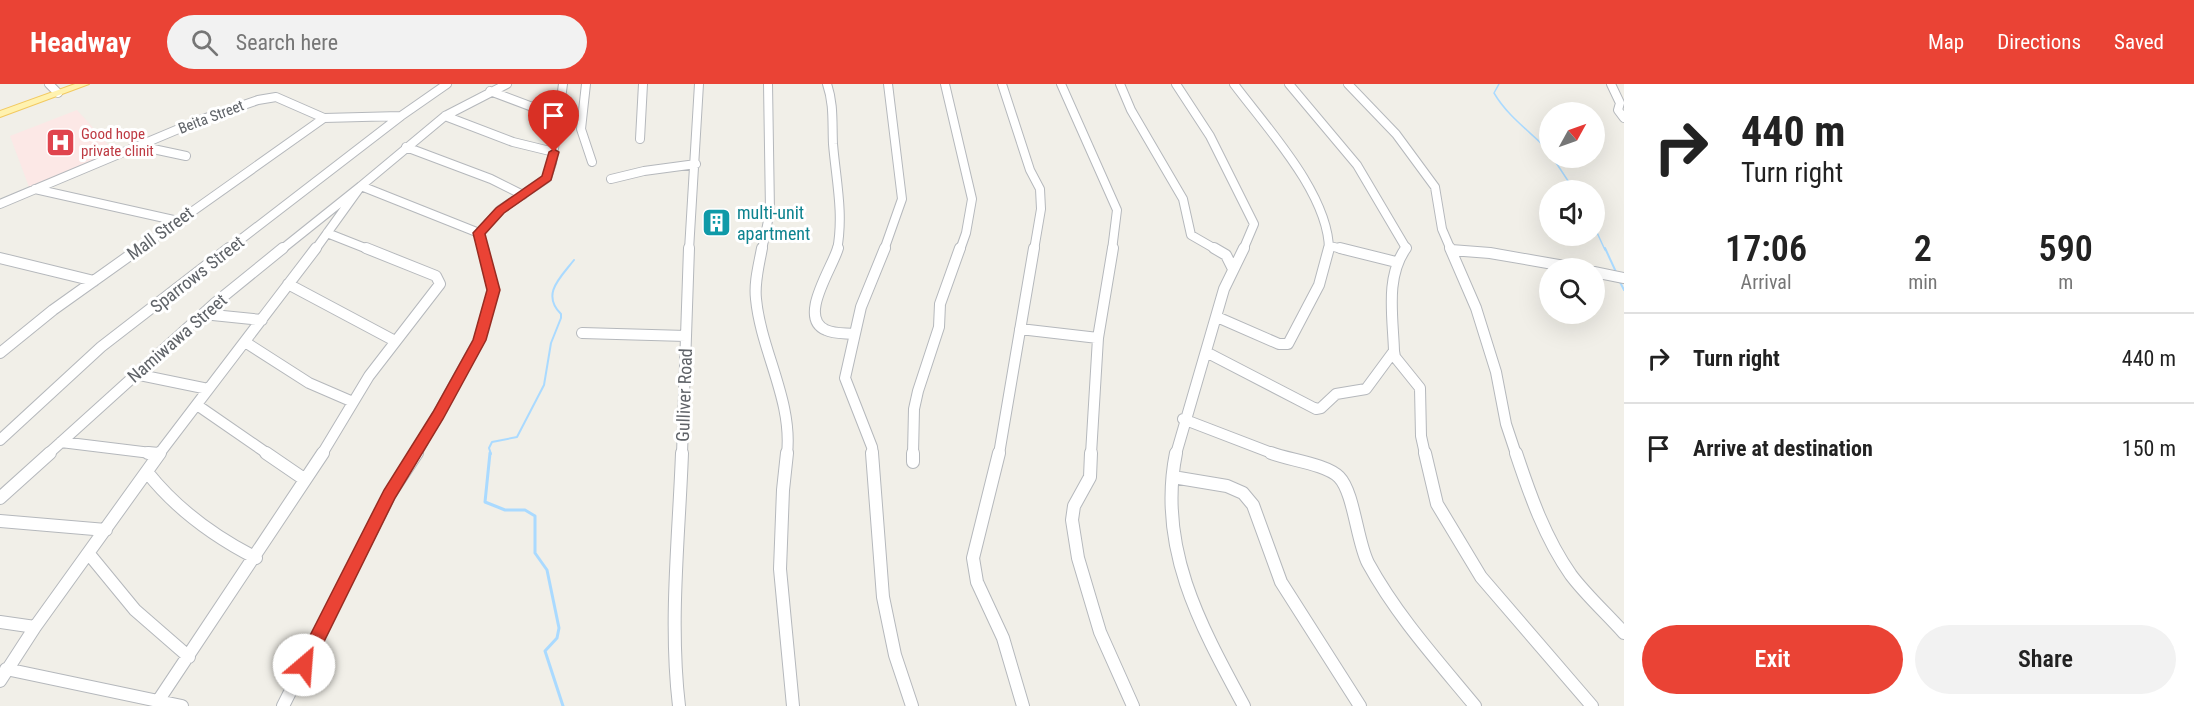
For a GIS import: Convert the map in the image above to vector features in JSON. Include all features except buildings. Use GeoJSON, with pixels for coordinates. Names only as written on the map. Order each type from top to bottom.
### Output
{"type":"FeatureCollection","features":[{"type":"Feature","properties":{"kind":"main road"},"geometry":{"type":"LineString","coordinates":[[0,114],[84,84]]}},
{"type":"Feature","properties":{"kind":"street"},"geometry":{"type":"LineString","coordinates":[[49,84],[58,93]]}},
{"type":"Feature","properties":{"kind":"street","name":"Sparrows Street"},"geometry":{"type":"LineString","coordinates":[[2,437],[101,347],[400,116],[447,84]]}},
{"type":"Feature","properties":{"kind":"street"},"geometry":{"type":"LineString","coordinates":[[182,706],[3,675],[159,454],[246,342],[361,186],[445,116],[507,84]]}},
{"type":"Feature","properties":{"kind":"street"},"geometry":{"type":"LineString","coordinates":[[479,233],[494,216],[547,178],[554,152],[563,84]]}},
{"type":"Feature","properties":{"kind":"street"},"geometry":{"type":"LineString","coordinates":[[586,84],[581,129],[592,162]]}},
{"type":"Feature","properties":{"kind":"street"},"geometry":{"type":"LineString","coordinates":[[640,139],[643,84]]}},
{"type":"Feature","properties":{"kind":"street","name":"Gulliver Road"},"geometry":{"type":"LineString","coordinates":[[679,706],[675,671],[675,634],[686,294],[696,164],[699,84]]}},
{"type":"Feature","properties":{"kind":"street"},"geometry":{"type":"LineString","coordinates":[[768,84],[770,211],[756,278],[756,300],[787,425],[788,446],[782,499],[780,569],[793,706]]}},
{"type":"Feature","properties":{"kind":"street"},"geometry":{"type":"LineString","coordinates":[[827,84],[833,111],[833,142],[841,219],[836,256],[818,296],[816,317],[818,325],[825,330],[854,334]]}},
{"type":"Feature","properties":{"kind":"street"},"geometry":{"type":"LineString","coordinates":[[888,84],[902,199],[900,210],[861,307],[845,378],[872,447],[883,597],[895,655],[912,706]]}},
{"type":"Feature","properties":{"kind":"street"},"geometry":{"type":"LineString","coordinates":[[913,462],[914,409],[918,391],[939,327],[940,304],[966,233],[972,200],[945,84]]}},
{"type":"Feature","properties":{"kind":"street"},"geometry":{"type":"LineString","coordinates":[[1002,84],[1030,170],[1040,189],[1041,209],[1004,433],[973,558],[977,582],[1003,638],[1023,706]]}},
{"type":"Feature","properties":{"kind":"street"},"geometry":{"type":"LineString","coordinates":[[1061,84],[1117,210],[1109,280],[1098,338],[1092,469],[1087,485],[1074,506],[1072,520],[1081,568],[1100,632],[1133,706]]}},
{"type":"Feature","properties":{"kind":"street"},"geometry":{"type":"LineString","coordinates":[[1120,84],[1139,126],[1183,199],[1191,235],[1226,255],[1233,269]]}},
{"type":"Feature","properties":{"kind":"street"},"geometry":{"type":"LineString","coordinates":[[1176,84],[1210,136],[1212,144],[1253,216],[1254,224],[1250,240],[1233,269],[1184,419],[1170,495],[1171,521],[1182,573],[1206,635],[1244,706]]}},
{"type":"Feature","properties":{"kind":"street"},"geometry":{"type":"LineString","coordinates":[[1217,317],[1279,344],[1288,344],[1320,279],[1330,246],[1328,231],[1311,191],[1234,84]]}},
{"type":"Feature","properties":{"kind":"street"},"geometry":{"type":"LineString","coordinates":[[1289,84],[1348,153],[1378,198],[1406,248],[1396,262],[1392,284],[1394,351],[1395,357],[1420,388],[1421,436],[1437,504],[1481,577],[1592,706]]}},
{"type":"Feature","properties":{"kind":"street"},"geometry":{"type":"LineString","coordinates":[[1348,84],[1396,134],[1437,193],[1442,229],[1476,308],[1496,372],[1506,424],[1536,508],[1558,554],[1572,576],[1624,633]]}},
{"type":"Feature","properties":{"kind":"street"},"geometry":{"type":"LineString","coordinates":[[1611,84],[1620,103],[1618,110],[1624,118]]}},
{"type":"Feature","properties":{"kind":"street"},"geometry":{"type":"LineString","coordinates":[[490,92],[559,117]]}},
{"type":"Feature","properties":{"kind":"street","name":"Beita Street"},"geometry":{"type":"LineString","coordinates":[[0,204],[200,120],[267,98],[276,98],[324,118]]}},
{"type":"Feature","properties":{"kind":"street"},"geometry":{"type":"LineString","coordinates":[[324,118],[400,116]]}},
{"type":"Feature","properties":{"kind":"street"},"geometry":{"type":"LineString","coordinates":[[445,116],[513,142],[554,152]]}},
{"type":"Feature","properties":{"kind":"street","name":"Mall Street"},"geometry":{"type":"LineString","coordinates":[[0,353],[36,323],[178,220],[324,118]]}},
{"type":"Feature","properties":{"kind":"street"},"geometry":{"type":"LineString","coordinates":[[139,146],[186,156]]}},
{"type":"Feature","properties":{"kind":"street"},"geometry":{"type":"LineString","coordinates":[[406,147],[491,179],[523,195]]}},
{"type":"Feature","properties":{"kind":"street"},"geometry":{"type":"LineString","coordinates":[[611,179],[644,171],[696,164]]}},
{"type":"Feature","properties":{"kind":"street"},"geometry":{"type":"LineString","coordinates":[[361,186],[479,233]]}},
{"type":"Feature","properties":{"kind":"street","name":"Namiwawa Street"},"geometry":{"type":"LineString","coordinates":[[0,498],[203,314],[284,246],[361,186]]}},
{"type":"Feature","properties":{"kind":"street"},"geometry":{"type":"LineString","coordinates":[[35,189],[178,220]]}},
{"type":"Feature","properties":{"kind":"street"},"geometry":{"type":"LineString","coordinates":[[158,701],[256,558],[304,479],[342,424],[353,402],[395,340],[439,287],[439,278],[327,233]]}},
{"type":"Feature","properties":{"kind":"street"},"geometry":{"type":"LineString","coordinates":[[283,706],[390,494],[438,415],[479,340],[494,290],[479,233]]}},
{"type":"Feature","properties":{"kind":"street"},"geometry":{"type":"LineString","coordinates":[[1330,246],[1396,262]]}},
{"type":"Feature","properties":{"kind":"street"},"geometry":{"type":"LineString","coordinates":[[1451,250],[1490,253],[1539,262]]}},
{"type":"Feature","properties":{"kind":"street"},"geometry":{"type":"LineString","coordinates":[[0,267],[5,259],[94,281]]}},
{"type":"Feature","properties":{"kind":"street"},"geometry":{"type":"LineString","coordinates":[[1605,274],[1624,278]]}},
{"type":"Feature","properties":{"kind":"street"},"geometry":{"type":"LineString","coordinates":[[288,284],[395,340]]}},
{"type":"Feature","properties":{"kind":"street"},"geometry":{"type":"LineString","coordinates":[[203,314],[262,320]]}},
{"type":"Feature","properties":{"kind":"street"},"geometry":{"type":"LineString","coordinates":[[1020,329],[1098,338]]}},
{"type":"Feature","properties":{"kind":"street"},"geometry":{"type":"LineString","coordinates":[[582,333],[686,336]]}},
{"type":"Feature","properties":{"kind":"street"},"geometry":{"type":"LineString","coordinates":[[246,342],[309,383],[353,402]]}},
{"type":"Feature","properties":{"kind":"street"},"geometry":{"type":"LineString","coordinates":[[1206,352],[1316,409],[1321,408],[1328,397],[1336,393],[1366,389],[1394,351]]}},
{"type":"Feature","properties":{"kind":"street"},"geometry":{"type":"LineString","coordinates":[[135,374],[208,389]]}},
{"type":"Feature","properties":{"kind":"street"},"geometry":{"type":"LineString","coordinates":[[197,405],[304,479]]}},
{"type":"Feature","properties":{"kind":"street"},"geometry":{"type":"LineString","coordinates":[[1184,419],[1282,457],[1330,471],[1340,478],[1367,561],[1393,601],[1475,706]]}},
{"type":"Feature","properties":{"kind":"street"},"geometry":{"type":"LineString","coordinates":[[61,442],[159,454]]}},
{"type":"Feature","properties":{"kind":"street"},"geometry":{"type":"LineString","coordinates":[[147,472],[174,503],[218,539],[256,558]]}},
{"type":"Feature","properties":{"kind":"street"},"geometry":{"type":"LineString","coordinates":[[1173,477],[1235,488],[1249,498],[1281,582],[1360,706]]}},
{"type":"Feature","properties":{"kind":"street"},"geometry":{"type":"LineString","coordinates":[[0,521],[106,530]]}},
{"type":"Feature","properties":{"kind":"street"},"geometry":{"type":"LineString","coordinates":[[89,554],[135,610],[189,657]]}},
{"type":"Feature","properties":{"kind":"street"},"geometry":{"type":"LineString","coordinates":[[0,622],[35,627]]}},
{"type":"Feature","properties":{"kind":"shaded area","name":"Good hope private clinit"},"geometry":{"type":"Polygon","coordinates":[[[77,110],[114,151],[29,187],[10,136],[77,110]]]}},
{"type":"Feature","properties":{"kind":"waterway"},"geometry":{"type":"LineString","coordinates":[[1499,84],[1494,93],[1500,102],[1539,142]]}},
{"type":"Feature","properties":{"kind":"waterway"},"geometry":{"type":"LineString","coordinates":[[1560,168],[1567,180]]}},
{"type":"Feature","properties":{"kind":"waterway"},"geometry":{"type":"LineString","coordinates":[[1603,246],[1605,250]]}},
{"type":"Feature","properties":{"kind":"waterway"},"geometry":{"type":"LineString","coordinates":[[1605,248],[1616,272]]}},
{"type":"Feature","properties":{"kind":"waterway"},"geometry":{"type":"LineString","coordinates":[[491,454],[489,448],[492,442],[517,437],[544,385],[551,343],[561,318],[561,314],[555,307],[553,293],[558,280],[574,260]]}},
{"type":"Feature","properties":{"kind":"waterway"},"geometry":{"type":"LineString","coordinates":[[1619,280],[1624,290]]}},
{"type":"Feature","properties":{"kind":"waterway"},"geometry":{"type":"LineString","coordinates":[[490,453],[485,502],[505,510],[525,510],[535,516],[535,553],[547,570],[559,628],[557,638],[545,651],[563,706]]}},
{"type":"Feature","properties":{"kind":"place","name":"Good hope private clinit"},"geometry":{"type":"Point","coordinates":[60,143]}},
{"type":"Feature","properties":{"kind":"place","name":"multi-unit apartment"},"geometry":{"type":"Point","coordinates":[716,222]}},
{"type":"Feature","properties":{"kind":"route"},"geometry":{"type":"LineString","coordinates":[[304,665],[390,494],[471,358],[479,340],[492,303],[494,290],[479,233],[500,210],[547,178],[554,152]]}}]}
